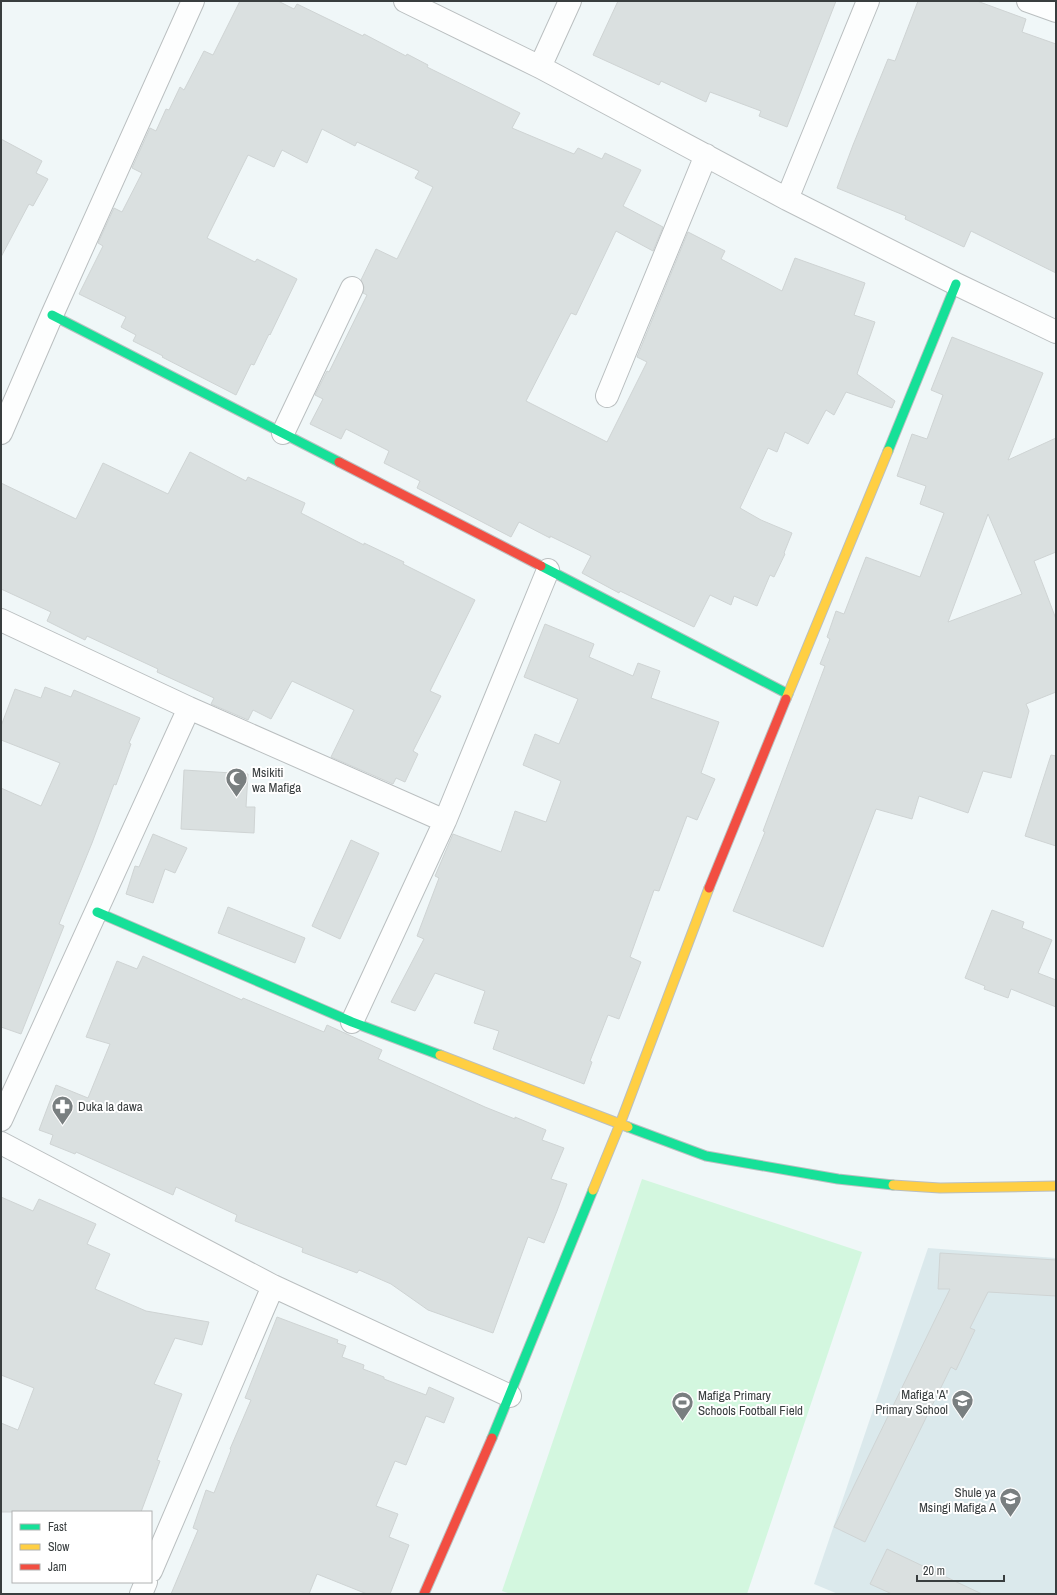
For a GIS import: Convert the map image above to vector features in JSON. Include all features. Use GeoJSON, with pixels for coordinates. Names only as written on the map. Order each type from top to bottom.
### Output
{"type":"FeatureCollection","features":[{"type":"Feature","properties":{"kind":"street"},"geometry":{"type":"LineString","coordinates":[[1,433],[52,315],[193,1]]}},
{"type":"Feature","properties":{"kind":"street"},"geometry":{"type":"LineString","coordinates":[[405,1],[540,67],[786,199],[1056,332]]}},
{"type":"Feature","properties":{"kind":"street"},"geometry":{"type":"LineString","coordinates":[[540,67],[570,1]]}},
{"type":"Feature","properties":{"kind":"street"},"geometry":{"type":"LineString","coordinates":[[786,199],[868,1]]}},
{"type":"Feature","properties":{"kind":"street"},"geometry":{"type":"LineString","coordinates":[[1028,1],[1056,11]]}},
{"type":"Feature","properties":{"kind":"street"},"geometry":{"type":"LineString","coordinates":[[607,396],[706,155]]}},
{"type":"Feature","properties":{"kind":"street"},"geometry":{"type":"LineString","coordinates":[[424,1594],[510,1396],[620,1124],[712,882],[956,284]]}},
{"type":"Feature","properties":{"kind":"street"},"geometry":{"type":"LineString","coordinates":[[283,433],[352,288]]}},
{"type":"Feature","properties":{"kind":"street"},"geometry":{"type":"LineString","coordinates":[[52,315],[788,694]]}},
{"type":"Feature","properties":{"kind":"street"},"geometry":{"type":"LineString","coordinates":[[352,1022],[445,821],[548,570]]}},
{"type":"Feature","properties":{"kind":"street"},"geometry":{"type":"LineString","coordinates":[[1,620],[189,708],[445,821]]}},
{"type":"Feature","properties":{"kind":"street"},"geometry":{"type":"LineString","coordinates":[[1,1120],[189,708]]}},
{"type":"Feature","properties":{"kind":"street"},"geometry":{"type":"LineString","coordinates":[[97,912],[352,1022],[706,1156],[862,1183],[940,1188],[1056,1186]]}},
{"type":"Feature","properties":{"kind":"street"},"geometry":{"type":"LineString","coordinates":[[1,1143],[273,1286],[510,1396]]}},
{"type":"Feature","properties":{"kind":"street"},"geometry":{"type":"LineString","coordinates":[[152,1568],[273,1286]]}},
{"type":"Feature","properties":{"kind":"street"},"geometry":{"type":"LineString","coordinates":[[141,1594],[146,1583]]}},
{"type":"Feature","properties":{"kind":"shaded area","name":"Mafiga 'A' Primary School"},"geometry":{"type":"Polygon","coordinates":[[[928,1248],[1056,1258],[1056,1594],[838,1594],[814,1584],[928,1248]]]}},
{"type":"Feature","properties":{"kind":"green space","name":"Mafiga Primary Schools Football Field"},"geometry":{"type":"Polygon","coordinates":[[[642,1179],[862,1252],[747,1594],[511,1594],[502,1591],[642,1179]]]}},
{"type":"Feature","properties":{"kind":"building"},"geometry":{"type":"Polygon","coordinates":[[[240,1],[278,1],[294,9],[297,4],[363,36],[364,34],[406,56],[407,54],[428,65],[427,67],[520,113],[512,128],[574,154],[578,148],[602,159],[605,153],[641,170],[623,206],[663,227],[653,251],[616,231],[576,315],[571,313],[526,401],[607,442],[647,362],[637,357],[688,232],[725,251],[721,259],[782,291],[795,258],[865,283],[854,315],[875,322],[857,374],[895,401],[892,408],[846,392],[834,415],[826,410],[808,444],[785,432],[777,452],[768,448],[740,508],[761,520],[792,533],[784,553],[785,554],[774,577],[770,575],[757,606],[734,596],[731,605],[710,595],[694,627],[620,591],[619,593],[582,573],[591,556],[550,536],[550,538],[519,522],[511,537],[417,488],[420,481],[384,463],[389,451],[346,429],[341,439],[310,424],[323,399],[315,395],[327,371],[329,372],[367,295],[363,293],[364,287],[361,280],[376,249],[397,259],[433,187],[415,178],[419,171],[357,142],[355,146],[322,129],[307,163],[282,150],[274,167],[248,155],[207,238],[255,262],[257,259],[297,279],[270,335],[269,334],[254,365],[251,364],[236,395],[133,341],[136,335],[121,327],[126,317],[79,294],[103,246],[98,243],[114,208],[122,212],[142,173],[132,168],[150,128],[156,131],[166,109],[169,110],[180,87],[184,90],[204,51],[213,55],[240,1]]]}},
{"type":"Feature","properties":{"kind":"building"},"geometry":{"type":"Polygon","coordinates":[[[618,1],[836,1],[787,127],[759,116],[761,111],[710,92],[706,102],[661,81],[659,85],[593,55],[618,1]]]}},
{"type":"Feature","properties":{"kind":"building"},"geometry":{"type":"Polygon","coordinates":[[[918,1],[977,1],[1026,19],[1022,32],[1056,44],[1056,273],[971,231],[964,247],[905,219],[906,216],[837,188],[888,59],[895,61],[918,1]]]}},
{"type":"Feature","properties":{"kind":"building"},"geometry":{"type":"Polygon","coordinates":[[[1,139],[42,161],[36,173],[48,179],[33,206],[29,204],[1,257],[1,139]]]}},
{"type":"Feature","properties":{"kind":"building"},"geometry":{"type":"Polygon","coordinates":[[[952,337],[1043,373],[1008,460],[1056,438],[1056,552],[1034,561],[1056,619],[1056,692],[1026,704],[1029,711],[1011,778],[983,771],[968,813],[919,796],[912,819],[876,809],[823,947],[733,911],[765,832],[763,831],[825,666],[820,664],[830,639],[827,637],[836,611],[844,614],[866,557],[920,577],[944,513],[920,504],[926,486],[897,476],[912,434],[927,439],[943,395],[931,390],[952,337]],[[988,514],[948,622],[1022,594],[988,514]]]}},
{"type":"Feature","properties":{"kind":"building"},"geometry":{"type":"Polygon","coordinates":[[[190,452],[246,481],[248,477],[305,503],[301,513],[364,545],[364,543],[404,562],[403,564],[475,600],[430,691],[441,696],[413,751],[418,754],[405,782],[396,778],[393,784],[331,757],[354,710],[292,681],[271,719],[253,710],[248,720],[211,704],[214,698],[157,672],[158,669],[87,636],[85,640],[47,621],[51,612],[1,589],[1,483],[76,519],[103,463],[168,494],[190,452]]]}},
{"type":"Feature","properties":{"kind":"building"},"geometry":{"type":"Polygon","coordinates":[[[545,624],[594,644],[589,657],[633,676],[638,663],[660,671],[651,698],[719,722],[701,773],[715,779],[697,820],[687,816],[659,891],[654,890],[630,957],[641,962],[619,1019],[608,1015],[590,1061],[592,1062],[584,1084],[493,1049],[499,1031],[474,1023],[485,991],[435,973],[415,1011],[391,1002],[424,939],[417,936],[439,878],[435,876],[453,834],[501,852],[515,811],[546,822],[561,781],[523,765],[535,734],[559,744],[578,699],[524,677],[545,624]]]}},
{"type":"Feature","properties":{"kind":"building"},"geometry":{"type":"Polygon","coordinates":[[[45,687],[71,697],[74,690],[140,718],[129,743],[131,744],[116,785],[114,784],[59,924],[64,926],[21,1034],[1,1027],[1,788],[41,806],[60,763],[1,740],[1,726],[15,689],[41,698],[45,687]]]}},
{"type":"Feature","properties":{"kind":"building"},"geometry":{"type":"Polygon","coordinates":[[[1051,755],[1056,756],[1056,846],[1025,836],[1051,755]]]}},
{"type":"Feature","properties":{"kind":"building"},"geometry":{"type":"Polygon","coordinates":[[[184,770],[248,774],[246,807],[255,807],[254,833],[181,829],[184,770]]]}},
{"type":"Feature","properties":{"kind":"building"},"geometry":{"type":"Polygon","coordinates":[[[153,834],[187,848],[175,873],[165,869],[153,903],[126,894],[135,866],[139,867],[153,834]]]}},
{"type":"Feature","properties":{"kind":"building"},"geometry":{"type":"Polygon","coordinates":[[[351,840],[379,853],[340,939],[312,926],[351,840]]]}},
{"type":"Feature","properties":{"kind":"building"},"geometry":{"type":"Polygon","coordinates":[[[228,907],[305,938],[295,963],[218,933],[228,907]]]}},
{"type":"Feature","properties":{"kind":"building"},"geometry":{"type":"Polygon","coordinates":[[[992,910],[1024,922],[1022,928],[1052,940],[1038,973],[1056,980],[1056,1007],[1011,989],[1008,998],[984,989],[985,986],[965,978],[992,910]]]}},
{"type":"Feature","properties":{"kind":"building"},"geometry":{"type":"Polygon","coordinates":[[[143,956],[242,1000],[243,998],[324,1032],[327,1025],[382,1050],[378,1059],[485,1107],[515,1119],[515,1117],[546,1130],[542,1140],[564,1148],[551,1179],[567,1184],[557,1211],[544,1243],[528,1237],[493,1333],[428,1310],[391,1284],[359,1270],[357,1273],[302,1252],[303,1248],[235,1221],[237,1215],[176,1187],[173,1195],[76,1152],[75,1154],[50,1144],[53,1135],[39,1130],[56,1085],[88,1098],[110,1044],[86,1037],[117,961],[137,969],[143,956]]]}},
{"type":"Feature","properties":{"kind":"building"},"geometry":{"type":"Polygon","coordinates":[[[1,1197],[33,1211],[39,1199],[96,1224],[87,1244],[110,1254],[95,1289],[146,1311],[209,1322],[202,1345],[175,1338],[154,1384],[182,1394],[157,1460],[160,1461],[141,1511],[1,1512],[1,1423],[18,1430],[34,1388],[1,1375],[1,1197]]]}},
{"type":"Feature","properties":{"kind":"building"},"geometry":{"type":"Polygon","coordinates":[[[940,1253],[1056,1260],[1056,1296],[988,1292],[970,1328],[975,1330],[956,1370],[951,1367],[865,1542],[834,1527],[950,1289],[938,1289],[940,1253]]]}},
{"type":"Feature","properties":{"kind":"building"},"geometry":{"type":"Polygon","coordinates":[[[277,1317],[338,1340],[337,1343],[346,1346],[342,1357],[364,1365],[363,1369],[384,1377],[384,1379],[426,1395],[429,1387],[454,1398],[444,1423],[426,1416],[406,1465],[395,1461],[376,1506],[398,1514],[389,1537],[409,1545],[390,1594],[367,1594],[317,1574],[309,1594],[171,1594],[198,1530],[193,1528],[206,1490],[214,1493],[231,1450],[230,1449],[251,1400],[245,1398],[277,1317]]]}},
{"type":"Feature","properties":{"kind":"building"},"geometry":{"type":"Polygon","coordinates":[[[887,1549],[982,1594],[892,1594],[870,1584],[887,1549]]]}},
{"type":"Feature","properties":{"kind":"traffic: fast"},"geometry":{"type":"LineString","coordinates":[[888,451],[956,284]]}},
{"type":"Feature","properties":{"kind":"traffic: fast"},"geometry":{"type":"LineString","coordinates":[[52,315],[339,462]]}},
{"type":"Feature","properties":{"kind":"traffic: fast"},"geometry":{"type":"LineString","coordinates":[[541,566],[788,694]]}},
{"type":"Feature","properties":{"kind":"traffic: fast"},"geometry":{"type":"LineString","coordinates":[[97,912],[352,1022],[440,1055]]}},
{"type":"Feature","properties":{"kind":"traffic: fast"},"geometry":{"type":"LineString","coordinates":[[628,1127],[706,1156],[838,1179],[893,1185]]}},
{"type":"Feature","properties":{"kind":"traffic: fast"},"geometry":{"type":"LineString","coordinates":[[492,1438],[593,1190]]}},
{"type":"Feature","properties":{"kind":"traffic: slow"},"geometry":{"type":"LineString","coordinates":[[786,699],[888,451]]}},
{"type":"Feature","properties":{"kind":"traffic: slow"},"geometry":{"type":"LineString","coordinates":[[593,1190],[620,1124],[709,888]]}},
{"type":"Feature","properties":{"kind":"traffic: slow"},"geometry":{"type":"LineString","coordinates":[[440,1055],[628,1127]]}},
{"type":"Feature","properties":{"kind":"traffic: slow"},"geometry":{"type":"LineString","coordinates":[[893,1185],[940,1188],[1056,1186]]}},
{"type":"Feature","properties":{"kind":"traffic: jam"},"geometry":{"type":"LineString","coordinates":[[339,462],[541,566]]}},
{"type":"Feature","properties":{"kind":"traffic: jam"},"geometry":{"type":"LineString","coordinates":[[709,888],[786,699]]}},
{"type":"Feature","properties":{"kind":"traffic: jam"},"geometry":{"type":"LineString","coordinates":[[424,1594],[492,1438]]}},
{"type":"Feature","properties":{"kind":"place","name":"Msikiti wa Mafiga"},"geometry":{"type":"Point","coordinates":[236,798]}},
{"type":"Feature","properties":{"kind":"place","name":"Duka la dawa"},"geometry":{"type":"Point","coordinates":[62,1126]}},
{"type":"Feature","properties":{"kind":"place","name":"Mafiga 'A' Primary School"},"geometry":{"type":"Point","coordinates":[963,1420]}},
{"type":"Feature","properties":{"kind":"place","name":"Mafiga Primary Schools Football Field"},"geometry":{"type":"Point","coordinates":[682,1422]}},
{"type":"Feature","properties":{"kind":"place","name":"Shule ya Msingi Mafiga A"},"geometry":{"type":"Point","coordinates":[1011,1518]}}]}
